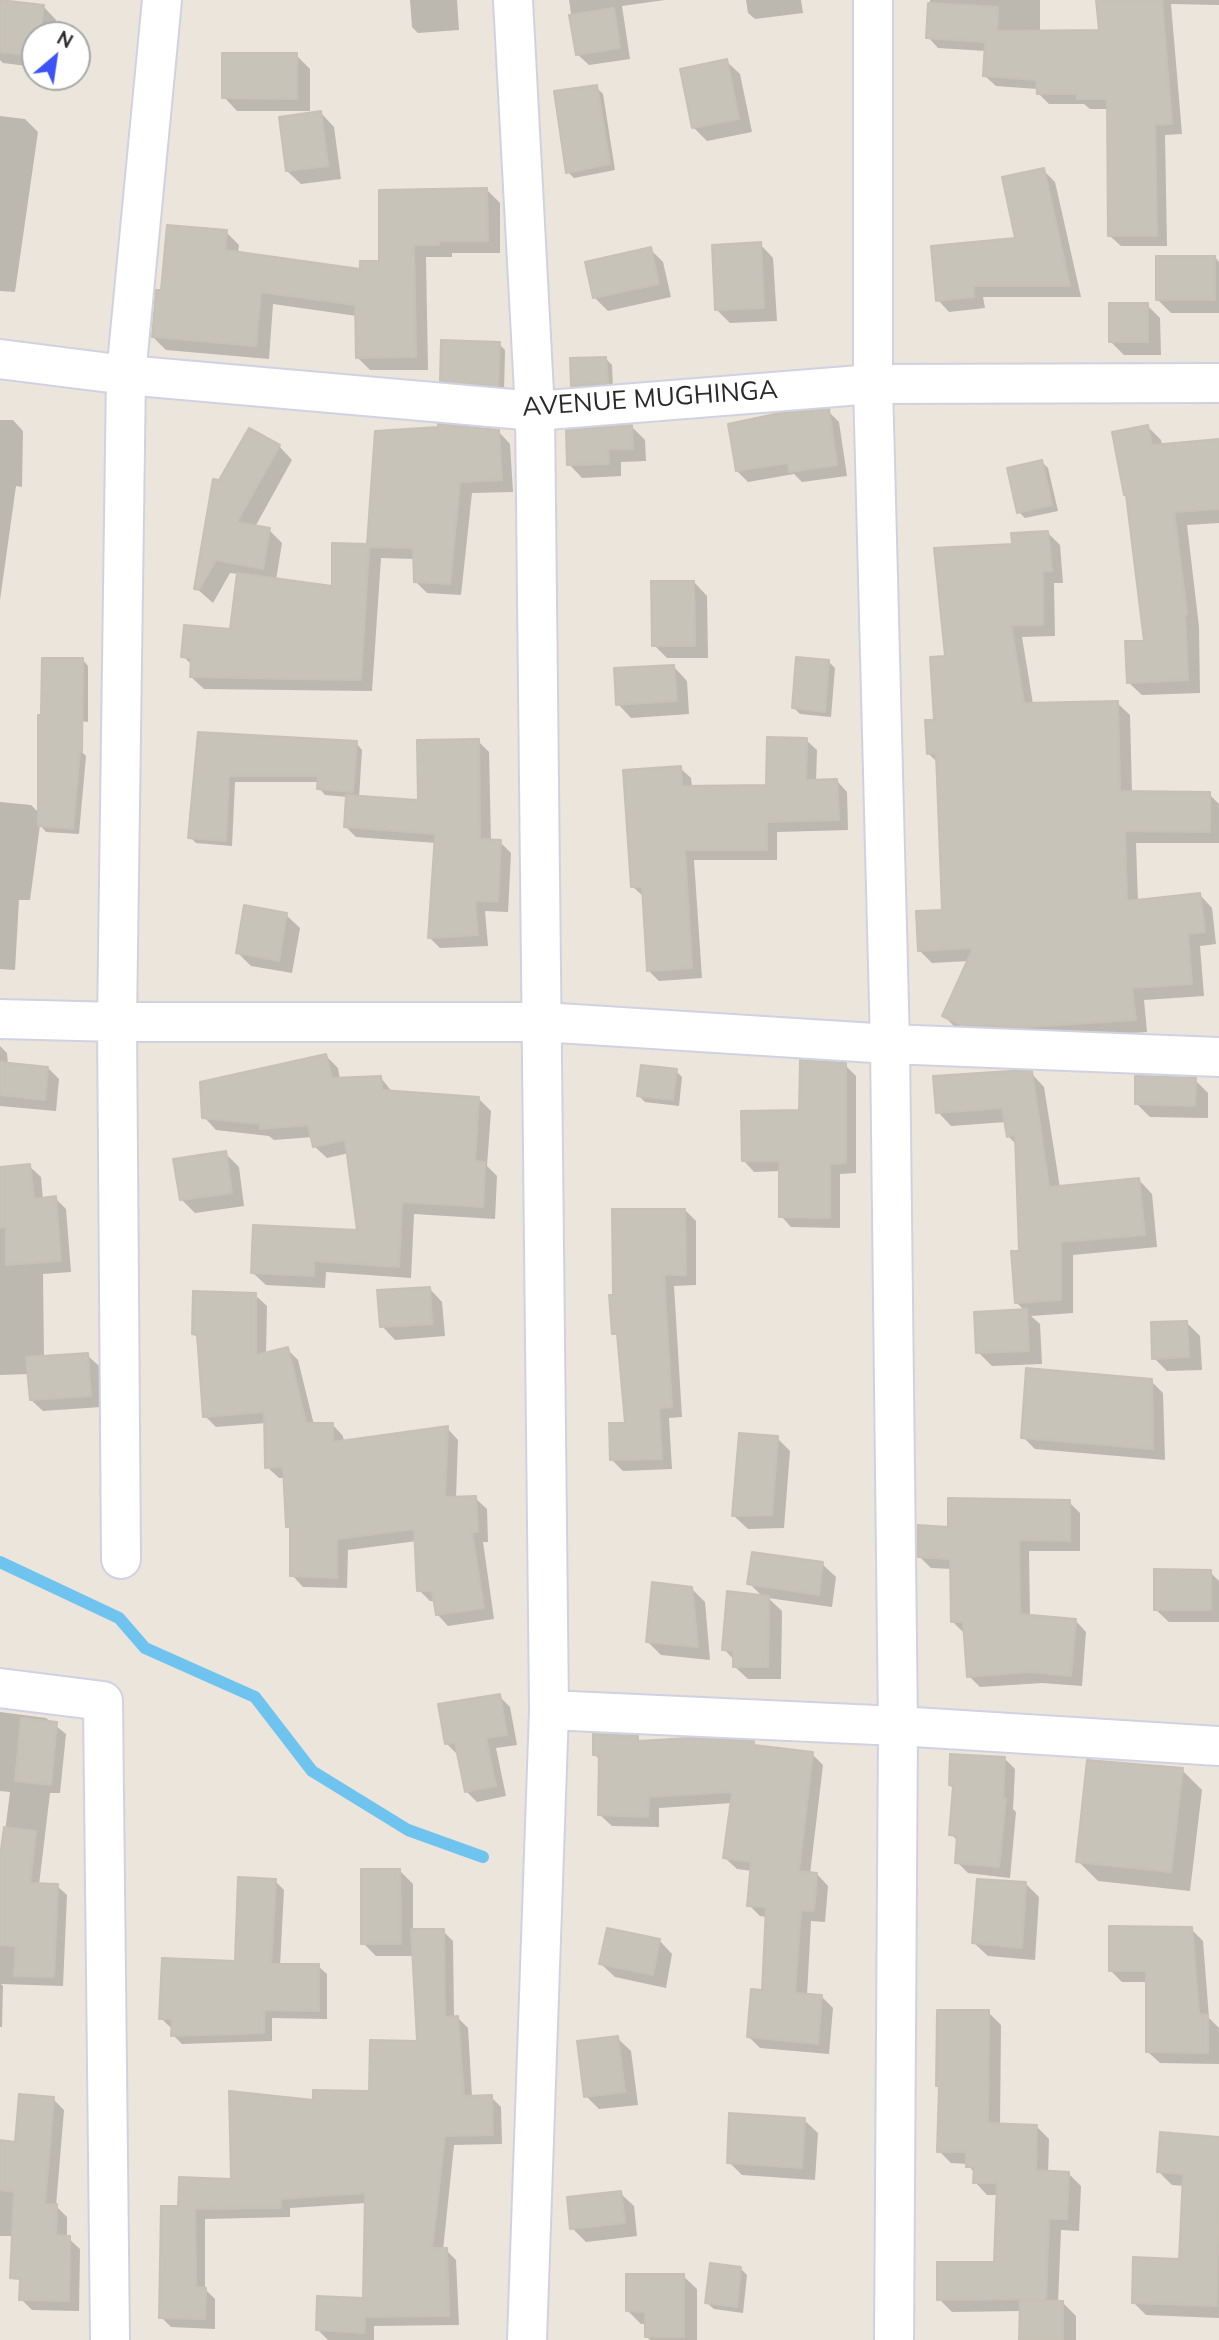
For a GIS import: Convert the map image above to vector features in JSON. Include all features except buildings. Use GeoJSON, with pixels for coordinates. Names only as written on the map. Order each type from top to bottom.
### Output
{"type":"FeatureCollection","features":[{"type":"Feature","properties":{"kind":"street"},"geometry":{"type":"LineString","coordinates":[[121,1559],[117,1022],[126,375],[162,0]]}},
{"type":"Feature","properties":{"kind":"street"},"geometry":{"type":"LineString","coordinates":[[513,0],[535,411],[549,1710],[527,2340]]}},
{"type":"Feature","properties":{"kind":"street"},"geometry":{"type":"LineString","coordinates":[[873,0],[873,384],[890,1044],[898,1726],[894,2340]]}},
{"type":"Feature","properties":{"kind":"street","name":"AVENUE MUGHINGA"},"geometry":{"type":"LineString","coordinates":[[0,359],[126,375],[535,411],[873,384],[1219,383]]}},
{"type":"Feature","properties":{"kind":"street"},"geometry":{"type":"LineString","coordinates":[[0,1018],[117,1022],[542,1022],[890,1044],[1219,1057]]}},
{"type":"Feature","properties":{"kind":"street"},"geometry":{"type":"LineString","coordinates":[[0,1688],[103,1701],[110,2340]]}},
{"type":"Feature","properties":{"kind":"street"},"geometry":{"type":"LineString","coordinates":[[549,1710],[898,1726],[1219,1746]]}},
{"type":"Feature","properties":{"kind":"waterway"},"geometry":{"type":"LineString","coordinates":[[0,1562],[119,1618],[145,1648],[255,1697],[312,1771],[408,1830],[483,1857]]}}]}
